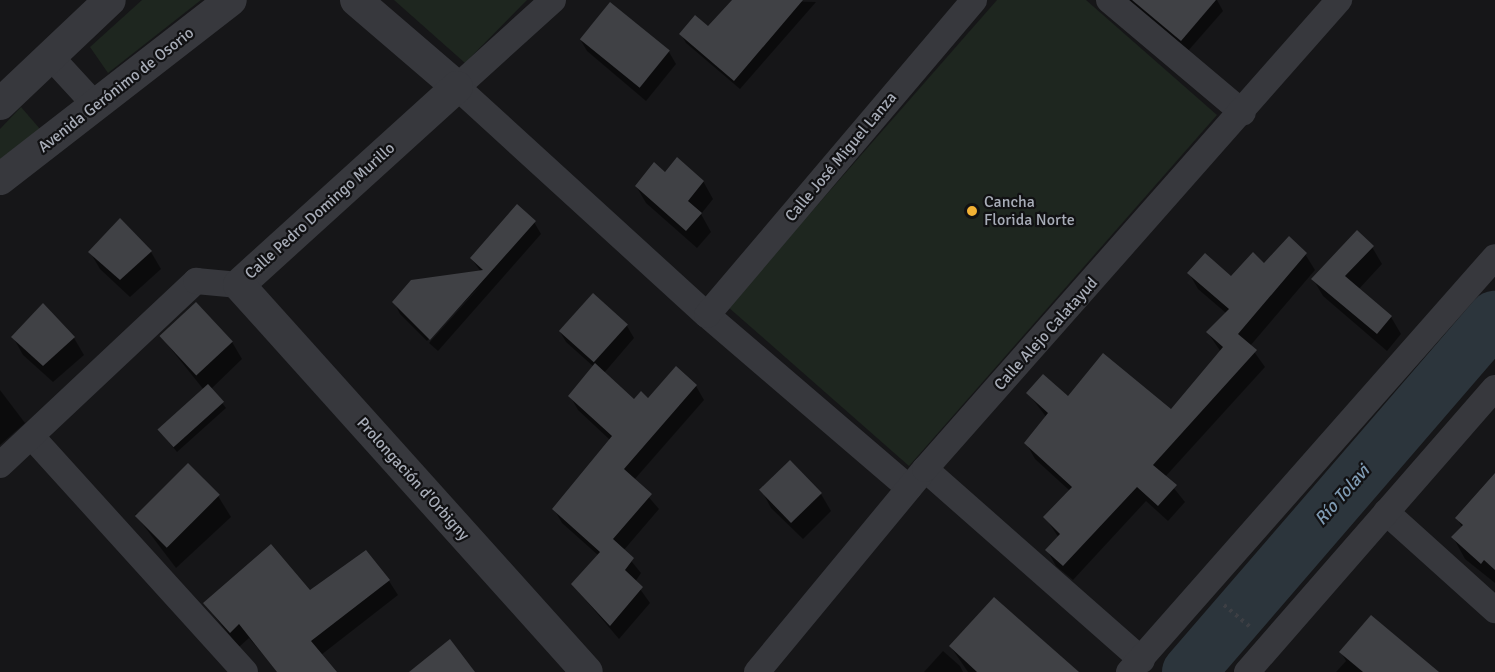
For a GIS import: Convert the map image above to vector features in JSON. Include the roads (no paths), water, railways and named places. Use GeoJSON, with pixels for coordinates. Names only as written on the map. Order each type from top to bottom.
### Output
{"type":"FeatureCollection","features":[{"type":"Feature","properties":{"kind":"street"},"geometry":{"type":"LineString","coordinates":[[2,100],[110,0]]}},
{"type":"Feature","properties":{"kind":"street","name":"Avenida Gerónimo de Osorio"},"geometry":{"type":"LineString","coordinates":[[0,179],[231,0]]}},
{"type":"Feature","properties":{"kind":"street"},"geometry":{"type":"LineString","coordinates":[[356,0],[457,87],[707,315],[917,479],[1136,666],[1495,257]]}},
{"type":"Feature","properties":{"kind":"street","name":"Calle Pedro Domingo Murillo"},"geometry":{"type":"LineString","coordinates":[[0,465],[196,281],[239,285],[553,0]]}},
{"type":"Feature","properties":{"kind":"street"},"geometry":{"type":"LineString","coordinates":[[1109,0],[1243,113]]}},
{"type":"Feature","properties":{"kind":"street","name":"Calle Alejo Calatayud"},"geometry":{"type":"LineString","coordinates":[[757,672],[917,479],[1243,113],[1339,0]]}},
{"type":"Feature","properties":{"kind":"street","name":"Calle José Miguel Lanza"},"geometry":{"type":"LineString","coordinates":[[707,315],[972,1]]}},
{"type":"Feature","properties":{"kind":"street"},"geometry":{"type":"LineString","coordinates":[[51,57],[96,106]]}},
{"type":"Feature","properties":{"kind":"street","name":"Prolongación d'Orbigny"},"geometry":{"type":"LineString","coordinates":[[239,285],[588,672]]}},
{"type":"Feature","properties":{"kind":"street"},"geometry":{"type":"LineString","coordinates":[[1246,672],[1495,387]]}},
{"type":"Feature","properties":{"kind":"street"},"geometry":{"type":"LineString","coordinates":[[32,437],[245,672]]}},
{"type":"Feature","properties":{"kind":"street"},"geometry":{"type":"LineString","coordinates":[[1386,512],[1495,610]]}},
{"type":"Feature","properties":{"kind":"waterway","name":"Río Tolavi"},"geometry":{"type":"LineString","coordinates":[[1189,672],[1495,318]]}},
{"type":"Feature","properties":{"kind":"place","name":"Cancha Florida Norte"},"geometry":{"type":"Point","coordinates":[972,211]}}]}
